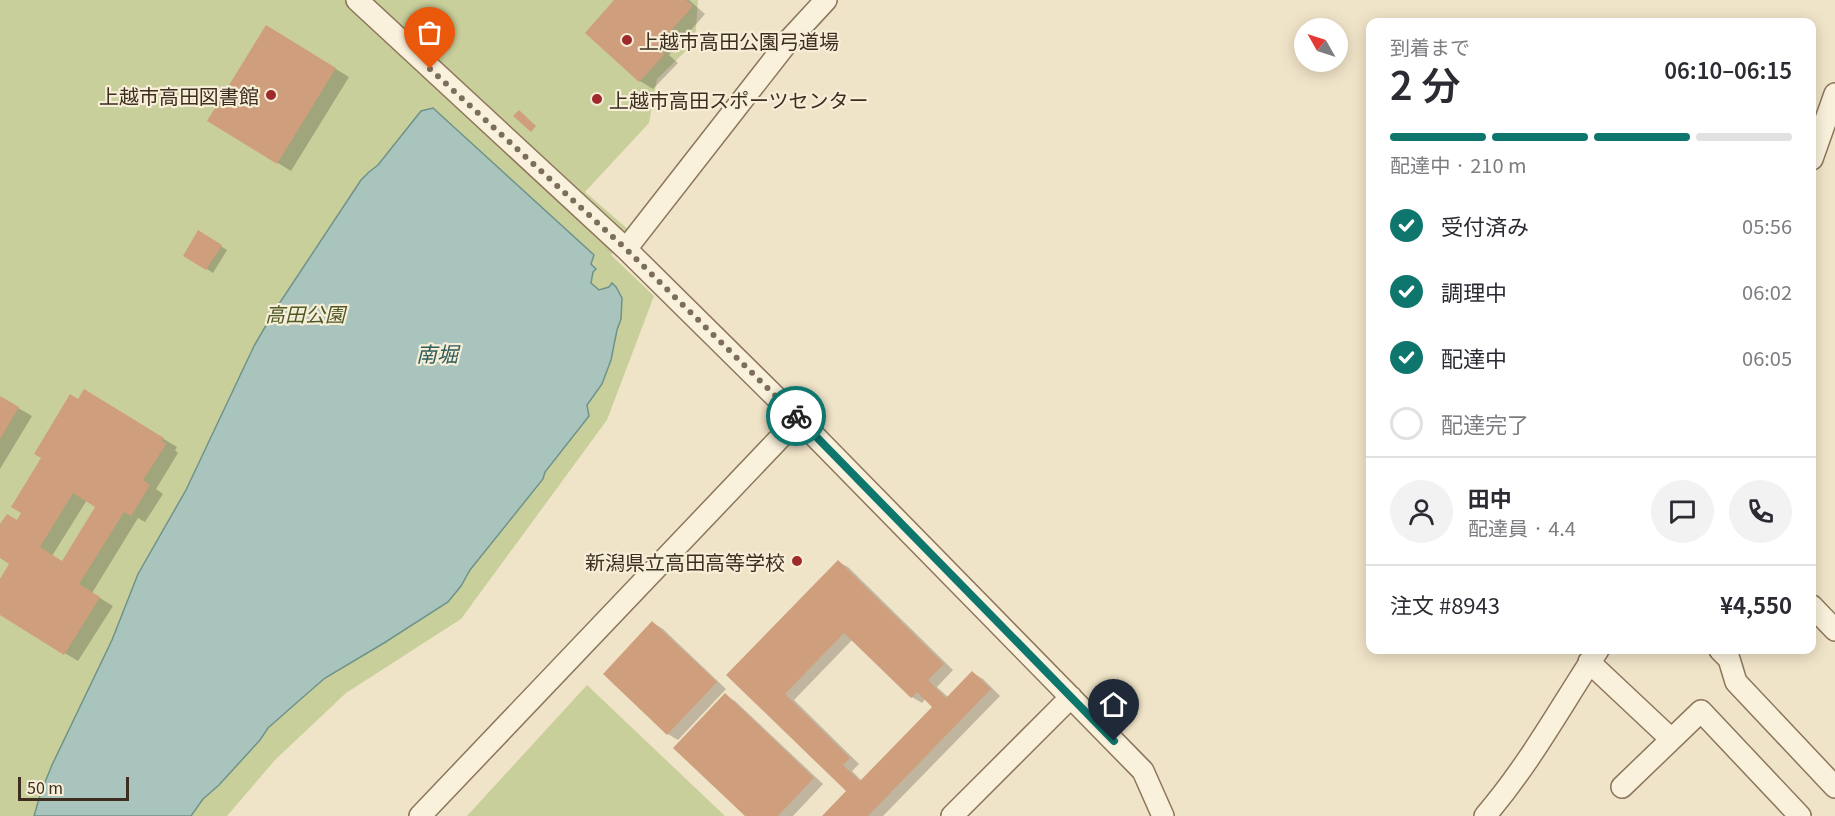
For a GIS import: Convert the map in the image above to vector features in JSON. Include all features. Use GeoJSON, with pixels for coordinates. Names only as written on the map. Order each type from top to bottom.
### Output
{"type":"FeatureCollection","features":[{"type":"Feature","properties":{"kind":"street"},"geometry":{"type":"LineString","coordinates":[[357,0],[626,249],[798,419],[1143,771],[1163,816]]}},
{"type":"Feature","properties":{"kind":"street"},"geometry":{"type":"LineString","coordinates":[[626,249],[790,39],[826,0]]}},
{"type":"Feature","properties":{"kind":"street"},"geometry":{"type":"LineString","coordinates":[[1816,148],[1835,94]]}},
{"type":"Feature","properties":{"kind":"street"},"geometry":{"type":"LineString","coordinates":[[420,816],[798,419]]}},
{"type":"Feature","properties":{"kind":"street"},"geometry":{"type":"LineString","coordinates":[[1816,610],[1835,630]]}},
{"type":"Feature","properties":{"kind":"street"},"geometry":{"type":"LineString","coordinates":[[1724,654],[1729,659],[1736,682],[1835,787]]}},
{"type":"Feature","properties":{"kind":"street"},"geometry":{"type":"LineString","coordinates":[[1485,816],[1512,783],[1593,656],[1671,739]]}},
{"type":"Feature","properties":{"kind":"street"},"geometry":{"type":"LineString","coordinates":[[952,816],[1071,697]]}},
{"type":"Feature","properties":{"kind":"street"},"geometry":{"type":"LineString","coordinates":[[1622,787],[1701,711],[1800,816]]}},
{"type":"Feature","properties":{"kind":"green space","name":"高田公園"},"geometry":{"type":"Polygon","coordinates":[[[0,0],[698,0],[695,42],[657,79],[649,123],[585,192],[630,231],[611,255],[654,296],[607,420],[461,619],[346,693],[275,760],[227,816],[0,816],[0,0]]]}},
{"type":"Feature","properties":{"kind":"green space"},"geometry":{"type":"Polygon","coordinates":[[[587,685],[725,816],[467,816],[587,685]]]}},
{"type":"Feature","properties":{"kind":"water","name":"南堀"},"geometry":{"type":"Polygon","coordinates":[[[433,108],[594,255],[591,264],[596,269],[593,272],[591,283],[599,290],[609,287],[612,283],[622,298],[621,319],[611,360],[602,384],[587,405],[589,416],[448,602],[325,678],[268,728],[219,785],[203,799],[191,816],[34,816],[52,765],[112,640],[138,574],[186,490],[254,346],[275,310],[361,180],[378,165],[421,111],[433,108]]]}},
{"type":"Feature","properties":{"kind":"building","name":"上越市高田公園弓道場"},"geometry":{"type":"Polygon","coordinates":[[[614,0],[686,0],[693,6],[657,46],[665,54],[639,82],[585,33],[614,0]]]}},
{"type":"Feature","properties":{"kind":"building","name":"上越市高田図書館"},"geometry":{"type":"Polygon","coordinates":[[[266,25],[336,68],[277,164],[207,121],[266,25]]]}},
{"type":"Feature","properties":{"kind":"building"},"geometry":{"type":"Polygon","coordinates":[[[519,110],[536,126],[531,132],[513,116],[519,110]]]}},
{"type":"Feature","properties":{"kind":"building"},"geometry":{"type":"Polygon","coordinates":[[[198,230],[222,245],[206,270],[183,256],[198,230]]]}},
{"type":"Feature","properties":{"kind":"building"},"geometry":{"type":"Polygon","coordinates":[[[84,389],[164,438],[162,441],[166,444],[143,480],[150,485],[131,516],[124,512],[79,584],[100,597],[64,655],[0,615],[0,579],[9,564],[0,558],[0,524],[7,514],[17,520],[21,513],[11,507],[41,458],[34,454],[70,394],[78,399],[84,389]],[[73,493],[40,547],[62,561],[95,507],[73,493]]]}},
{"type":"Feature","properties":{"kind":"building"},"geometry":{"type":"Polygon","coordinates":[[[0,396],[19,407],[0,439],[0,396]]]}},
{"type":"Feature","properties":{"kind":"building"},"geometry":{"type":"Polygon","coordinates":[[[838,560],[944,664],[928,680],[946,698],[972,671],[991,689],[868,816],[822,816],[846,791],[726,675],[838,560]],[[844,633],[785,694],[850,758],[843,765],[860,781],[932,707],[917,692],[911,698],[844,633]]]}},
{"type":"Feature","properties":{"kind":"building"},"geometry":{"type":"Polygon","coordinates":[[[652,621],[717,682],[667,735],[603,674],[652,621]]]}},
{"type":"Feature","properties":{"kind":"building"},"geometry":{"type":"Polygon","coordinates":[[[725,693],[814,778],[778,816],[745,816],[673,748],[725,693]]]}},
{"type":"Feature","properties":{"kind":"way so far"},"geometry":{"type":"LineString","coordinates":[[430,69],[626,249],[796,416]]}},
{"type":"Feature","properties":{"kind":"place","name":"上越市高田公園弓道場"},"geometry":{"type":"Point","coordinates":[627,40]}},
{"type":"Feature","properties":{"kind":"place","name":"上越市高田図書館"},"geometry":{"type":"Point","coordinates":[271,95]}},
{"type":"Feature","properties":{"kind":"place","name":"上越市高田スポーツセンター"},"geometry":{"type":"Point","coordinates":[597,99]}},
{"type":"Feature","properties":{"kind":"place","name":"新潟県立高田高等学校"},"geometry":{"type":"Point","coordinates":[797,561]}},
{"type":"Feature","properties":{"kind":"route"},"geometry":{"type":"LineString","coordinates":[[796,416],[1114,741]]}}]}
